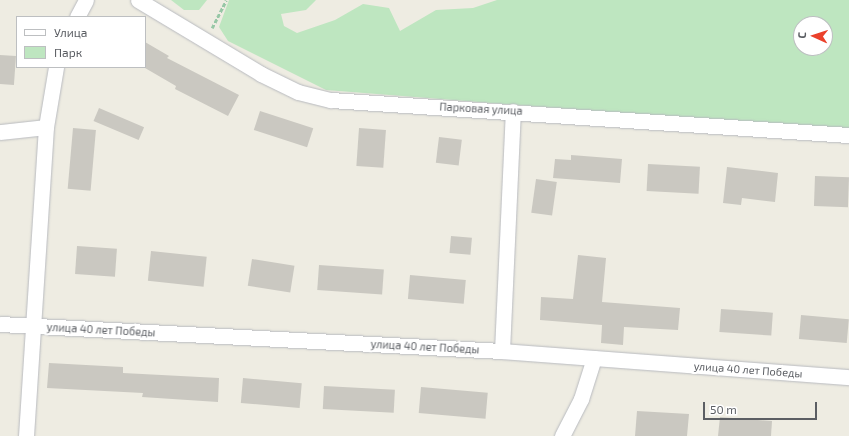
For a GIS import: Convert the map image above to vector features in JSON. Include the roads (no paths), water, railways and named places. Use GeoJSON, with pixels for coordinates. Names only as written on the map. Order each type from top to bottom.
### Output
{"type":"FeatureCollection","features":[{"type":"Feature","properties":{"kind":"street"},"geometry":{"type":"LineString","coordinates":[[78,16],[86,0]]}},
{"type":"Feature","properties":{"kind":"street","name":"Парковая улица"},"geometry":{"type":"LineString","coordinates":[[138,0],[261,74],[298,92],[331,100],[513,111],[849,135]]}},
{"type":"Feature","properties":{"kind":"street"},"geometry":{"type":"LineString","coordinates":[[26,436],[31,326],[46,127],[56,68]]}},
{"type":"Feature","properties":{"kind":"street"},"geometry":{"type":"LineString","coordinates":[[502,352],[513,111]]}},
{"type":"Feature","properties":{"kind":"street"},"geometry":{"type":"LineString","coordinates":[[0,132],[46,127]]}},
{"type":"Feature","properties":{"kind":"street","name":"улица 40 лет Победы"},"geometry":{"type":"LineString","coordinates":[[0,324],[502,352],[849,378]]}},
{"type":"Feature","properties":{"kind":"street"},"geometry":{"type":"LineString","coordinates":[[562,436],[581,398],[594,358]]}}]}
